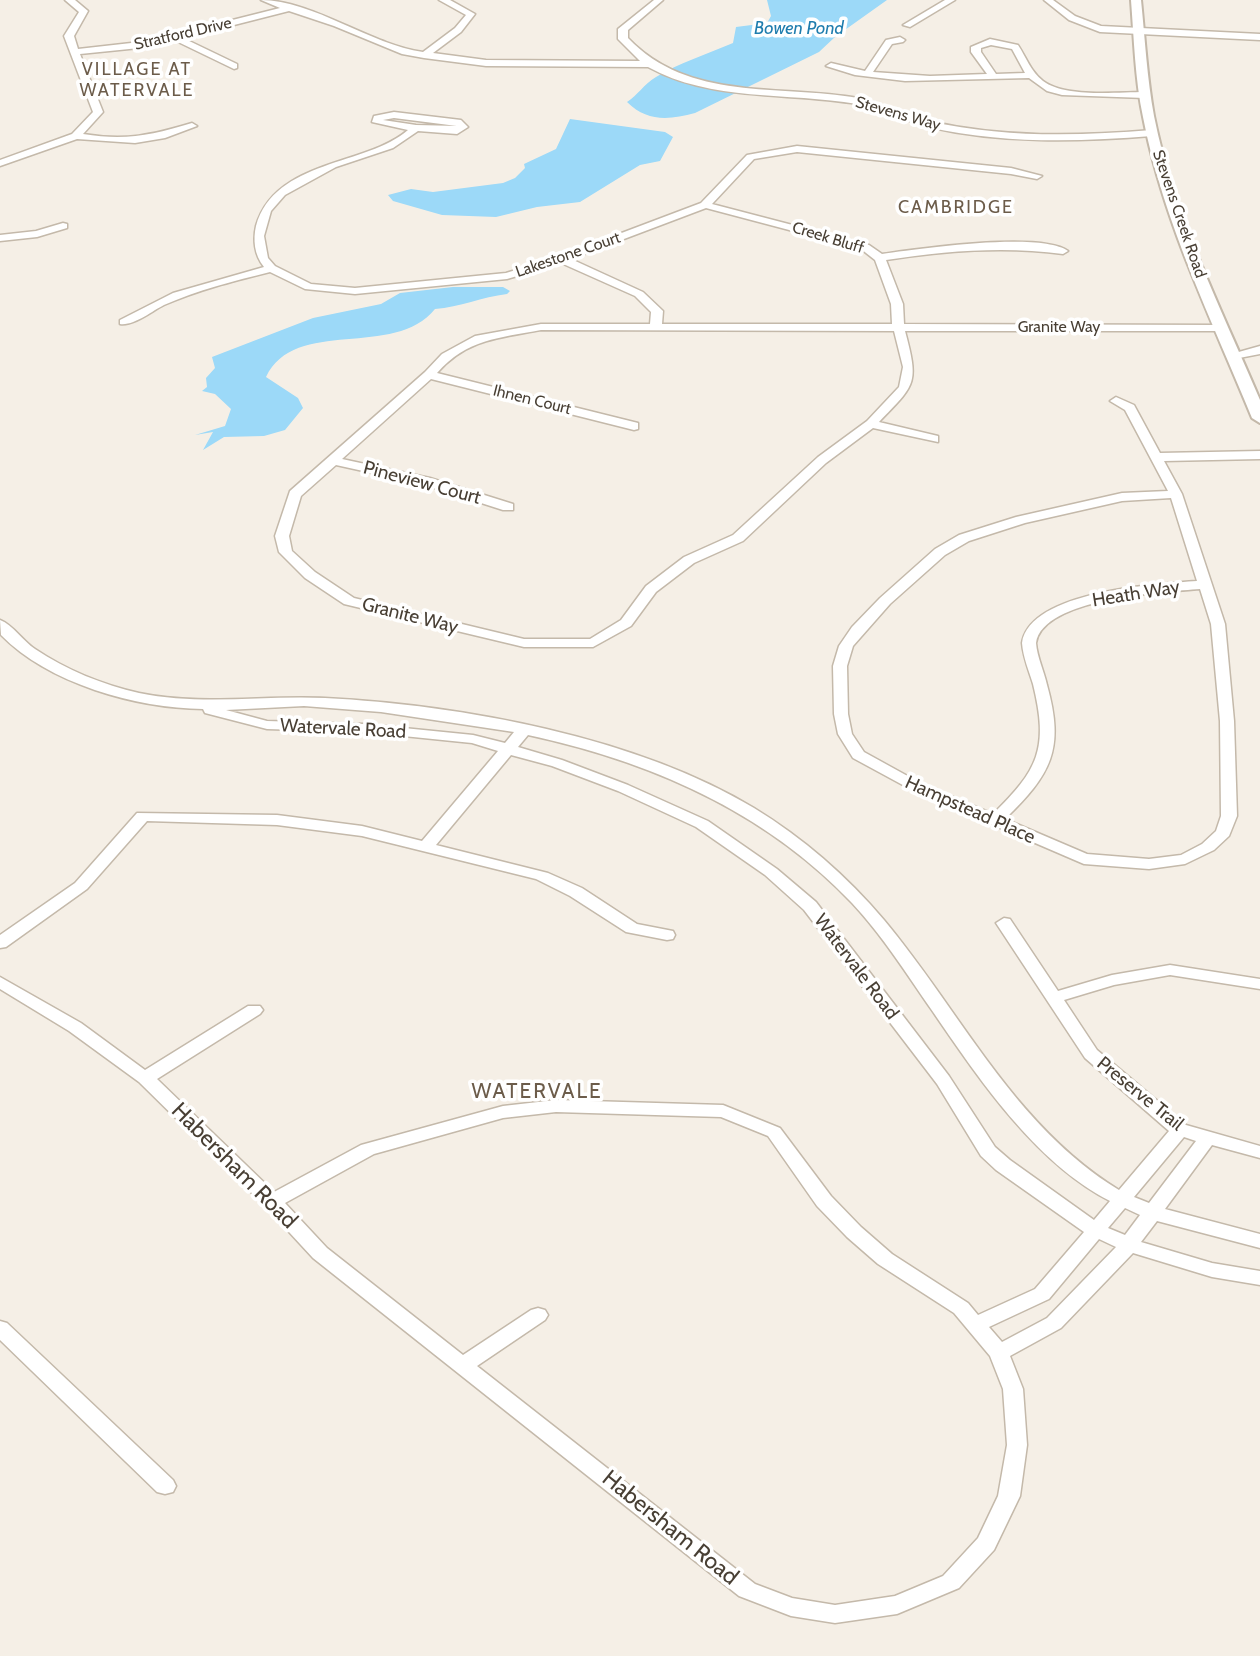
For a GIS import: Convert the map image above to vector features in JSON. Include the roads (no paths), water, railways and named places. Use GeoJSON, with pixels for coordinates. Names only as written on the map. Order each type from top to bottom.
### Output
{"type":"FeatureCollection","features":[{"type":"Feature","properties":{"kind":"street"},"geometry":{"type":"LineString","coordinates":[[69,0],[84,11],[69,36],[98,112],[76,136]]}},
{"type":"Feature","properties":{"kind":"street","name":"Stevens Way"},"geometry":{"type":"LineString","coordinates":[[265,0],[337,24],[392,48],[424,55],[486,63],[653,66],[706,83],[862,101],[918,121],[986,134],[1065,138],[1152,133]]}},
{"type":"Feature","properties":{"kind":"street"},"geometry":{"type":"LineString","coordinates":[[424,55],[458,30],[471,14],[443,0]]}},
{"type":"Feature","properties":{"kind":"street"},"geometry":{"type":"LineString","coordinates":[[653,66],[621,33],[659,0]]}},
{"type":"Feature","properties":{"kind":"street"},"geometry":{"type":"LineString","coordinates":[[907,25],[951,0]]}},
{"type":"Feature","properties":{"kind":"street"},"geometry":{"type":"LineString","coordinates":[[1048,0],[1061,14],[1100,29],[1260,37]]}},
{"type":"Feature","properties":{"kind":"street","name":"Stevens Creek Road"},"geometry":{"type":"LineString","coordinates":[[1136,0],[1144,95],[1152,133],[1173,203],[1220,328],[1260,418]]}},
{"type":"Feature","properties":{"kind":"street","name":"Stratford Drive"},"geometry":{"type":"LineString","coordinates":[[74,52],[176,38],[290,8]]}},
{"type":"Feature","properties":{"kind":"street"},"geometry":{"type":"LineString","coordinates":[[176,38],[234,66]]}},
{"type":"Feature","properties":{"kind":"street"},"geometry":{"type":"LineString","coordinates":[[868,73],[889,43],[900,40]]}},
{"type":"Feature","properties":{"kind":"street"},"geometry":{"type":"LineString","coordinates":[[993,77],[976,52],[976,47],[986,43],[1016,47],[1032,75],[1042,85],[1057,91],[1144,95]]}},
{"type":"Feature","properties":{"kind":"street"},"geometry":{"type":"LineString","coordinates":[[831,66],[868,73],[934,79],[1032,75]]}},
{"type":"Feature","properties":{"kind":"street"},"geometry":{"type":"LineString","coordinates":[[271,268],[263,260],[259,236],[266,210],[281,193],[332,165],[389,146],[416,128],[457,131],[463,127],[461,124],[394,115],[377,118],[377,122],[416,128]]}},
{"type":"Feature","properties":{"kind":"street"},"geometry":{"type":"LineString","coordinates":[[0,163],[76,136],[133,142],[156,139],[192,126]]}},
{"type":"Feature","properties":{"kind":"street","name":"Lakestone Court"},"geometry":{"type":"LineString","coordinates":[[271,268],[309,287],[355,291],[507,276],[562,259],[705,205],[751,157],[797,149],[1037,176]]}},
{"type":"Feature","properties":{"kind":"street","name":"Creek Bluff"},"geometry":{"type":"LineString","coordinates":[[705,205],[865,247],[880,258],[897,304],[898,326]]}},
{"type":"Feature","properties":{"kind":"street"},"geometry":{"type":"LineString","coordinates":[[0,238],[37,234],[64,226]]}},
{"type":"Feature","properties":{"kind":"street"},"geometry":{"type":"LineString","coordinates":[[880,258],[941,248],[1001,244],[1063,251]]}},
{"type":"Feature","properties":{"kind":"street"},"geometry":{"type":"LineString","coordinates":[[562,259],[639,294],[657,311],[656,326]]}},
{"type":"Feature","properties":{"kind":"street"},"geometry":{"type":"LineString","coordinates":[[124,322],[184,290],[271,268]]}},
{"type":"Feature","properties":{"kind":"street","name":"Granite Way"},"geometry":{"type":"LineString","coordinates":[[898,326],[909,367],[905,388],[871,424],[822,460],[738,538],[689,560],[651,589],[626,623],[593,643],[523,643],[349,600],[310,575],[286,552],[282,536],[295,494],[336,461],[446,356],[475,339],[506,331],[541,327],[656,326],[898,326],[1220,328]]}},
{"type":"Feature","properties":{"kind":"street"},"geometry":{"type":"LineString","coordinates":[[1234,355],[1260,350]]}},
{"type":"Feature","properties":{"kind":"street","name":"Ihnen Court"},"geometry":{"type":"LineString","coordinates":[[429,375],[634,426]]}},
{"type":"Feature","properties":{"kind":"street","name":"Hampstead Place"},"geometry":{"type":"LineString","coordinates":[[1116,401],[1130,408],[1176,494],[1218,624],[1227,722],[1229,816],[1223,833],[1208,846],[1185,859],[1149,864],[1113,864],[1084,859],[886,772],[858,755],[845,734],[841,714],[839,666],[846,646],[856,629],[940,552],[964,538],[992,528],[1122,497],[1176,494]]}},
{"type":"Feature","properties":{"kind":"street"},"geometry":{"type":"LineString","coordinates":[[871,424],[934,439]]}},
{"type":"Feature","properties":{"kind":"street"},"geometry":{"type":"LineString","coordinates":[[1157,457],[1260,455]]}},
{"type":"Feature","properties":{"kind":"street","name":"Pineview Court"},"geometry":{"type":"LineString","coordinates":[[336,461],[425,481],[508,507]]}},
{"type":"Feature","properties":{"kind":"street","name":"Heath Way"},"geometry":{"type":"LineString","coordinates":[[995,821],[1034,781],[1048,736],[1041,686],[1030,652],[1031,634],[1043,620],[1100,596],[1156,587],[1206,585]]}},
{"type":"Feature","properties":{"kind":"street","name":"Watervale Road"},"geometry":{"type":"LineString","coordinates":[[0,624],[20,645],[47,663],[90,683],[137,699],[191,705],[311,702],[422,713],[525,729],[653,765],[720,794],[802,847],[878,924],[1006,1099],[1040,1139],[1096,1184],[1154,1213],[1260,1241]]}},
{"type":"Feature","properties":{"kind":"street","name":"Watervale Road"},"geometry":{"type":"LineString","coordinates":[[191,705],[267,725],[432,734],[473,740],[557,763],[669,808],[732,842],[810,906],[841,943],[887,1010],[943,1080],[988,1151],[1003,1165],[1095,1230],[1129,1245],[1212,1270],[1260,1278]]}},
{"type":"Feature","properties":{"kind":"street"},"geometry":{"type":"LineString","coordinates":[[426,846],[525,729]]}},
{"type":"Feature","properties":{"kind":"street"},"geometry":{"type":"LineString","coordinates":[[0,943],[81,886],[143,816],[322,824],[426,846],[542,876],[576,892],[632,928],[667,935]]}},
{"type":"Feature","properties":{"kind":"street","name":"Preserve Trail"},"geometry":{"type":"LineString","coordinates":[[1004,923],[1056,997],[1091,1054],[1180,1130],[1260,1152]]}},
{"type":"Feature","properties":{"kind":"street"},"geometry":{"type":"LineString","coordinates":[[1056,997],[1112,980],[1170,970],[1260,984]]}},
{"type":"Feature","properties":{"kind":"street","name":"Habersham Road"},"geometry":{"type":"LineString","coordinates":[[0,982],[75,1027],[145,1078],[272,1201],[320,1253],[747,1590],[791,1607],[835,1614],[897,1605],[951,1582],[986,1544],[1009,1496],[1017,1445],[1013,1389],[999,1353],[961,1308],[885,1259],[854,1233],[824,1201],[774,1132],[723,1111],[556,1106],[503,1112],[368,1149],[272,1201]]}},
{"type":"Feature","properties":{"kind":"street"},"geometry":{"type":"LineString","coordinates":[[145,1078],[254,1010]]}},
{"type":"Feature","properties":{"kind":"street"},"geometry":{"type":"LineString","coordinates":[[975,1325],[1013,1310],[1044,1291],[1180,1130]]}},
{"type":"Feature","properties":{"kind":"street"},"geometry":{"type":"LineString","coordinates":[[999,1353],[1054,1323],[1069,1308],[1129,1245],[1207,1139]]}},
{"type":"Feature","properties":{"kind":"street"},"geometry":{"type":"LineString","coordinates":[[1044,1291],[1069,1308]]}},
{"type":"Feature","properties":{"kind":"street"},"geometry":{"type":"LineString","coordinates":[[464,1365],[538,1315]]}},
{"type":"Feature","properties":{"kind":"street"},"geometry":{"type":"LineString","coordinates":[[0,1328],[165,1486]]}},
{"type":"Feature","properties":{"kind":"water","name":"Bowen Pond"},"geometry":{"type":"Polygon","coordinates":[[[767,0],[887,0],[835,37],[819,52],[695,113],[659,118],[642,113],[627,102],[651,80],[665,72],[733,43],[736,27],[767,23],[771,16],[767,0]]]}},
{"type":"Feature","properties":{"kind":"water"},"geometry":{"type":"Polygon","coordinates":[[[570,119],[665,132],[673,137],[660,161],[640,165],[580,202],[537,207],[496,217],[442,215],[393,201],[388,195],[411,189],[433,192],[503,183],[515,178],[525,168],[524,164],[556,149],[570,119]]]}},
{"type":"Feature","properties":{"kind":"water"},"geometry":{"type":"Polygon","coordinates":[[[453,287],[503,287],[510,291],[507,294],[435,309],[417,324],[395,333],[321,342],[299,348],[280,359],[266,377],[298,398],[303,408],[285,430],[264,436],[224,437],[203,450],[213,432],[195,435],[225,426],[231,409],[215,394],[202,391],[207,387],[206,378],[215,368],[212,357],[313,318],[381,304],[400,293],[453,287]]]}},
{"type":"Feature","properties":{"kind":"district","name":"VILLAGE AT WATERVALE"},"geometry":{"type":"Point","coordinates":[137,80]}},
{"type":"Feature","properties":{"kind":"district","name":"CAMBRIDGE"},"geometry":{"type":"Point","coordinates":[956,208]}},
{"type":"Feature","properties":{"kind":"district","name":"WATERVALE"},"geometry":{"type":"Point","coordinates":[537,1092]}}]}
